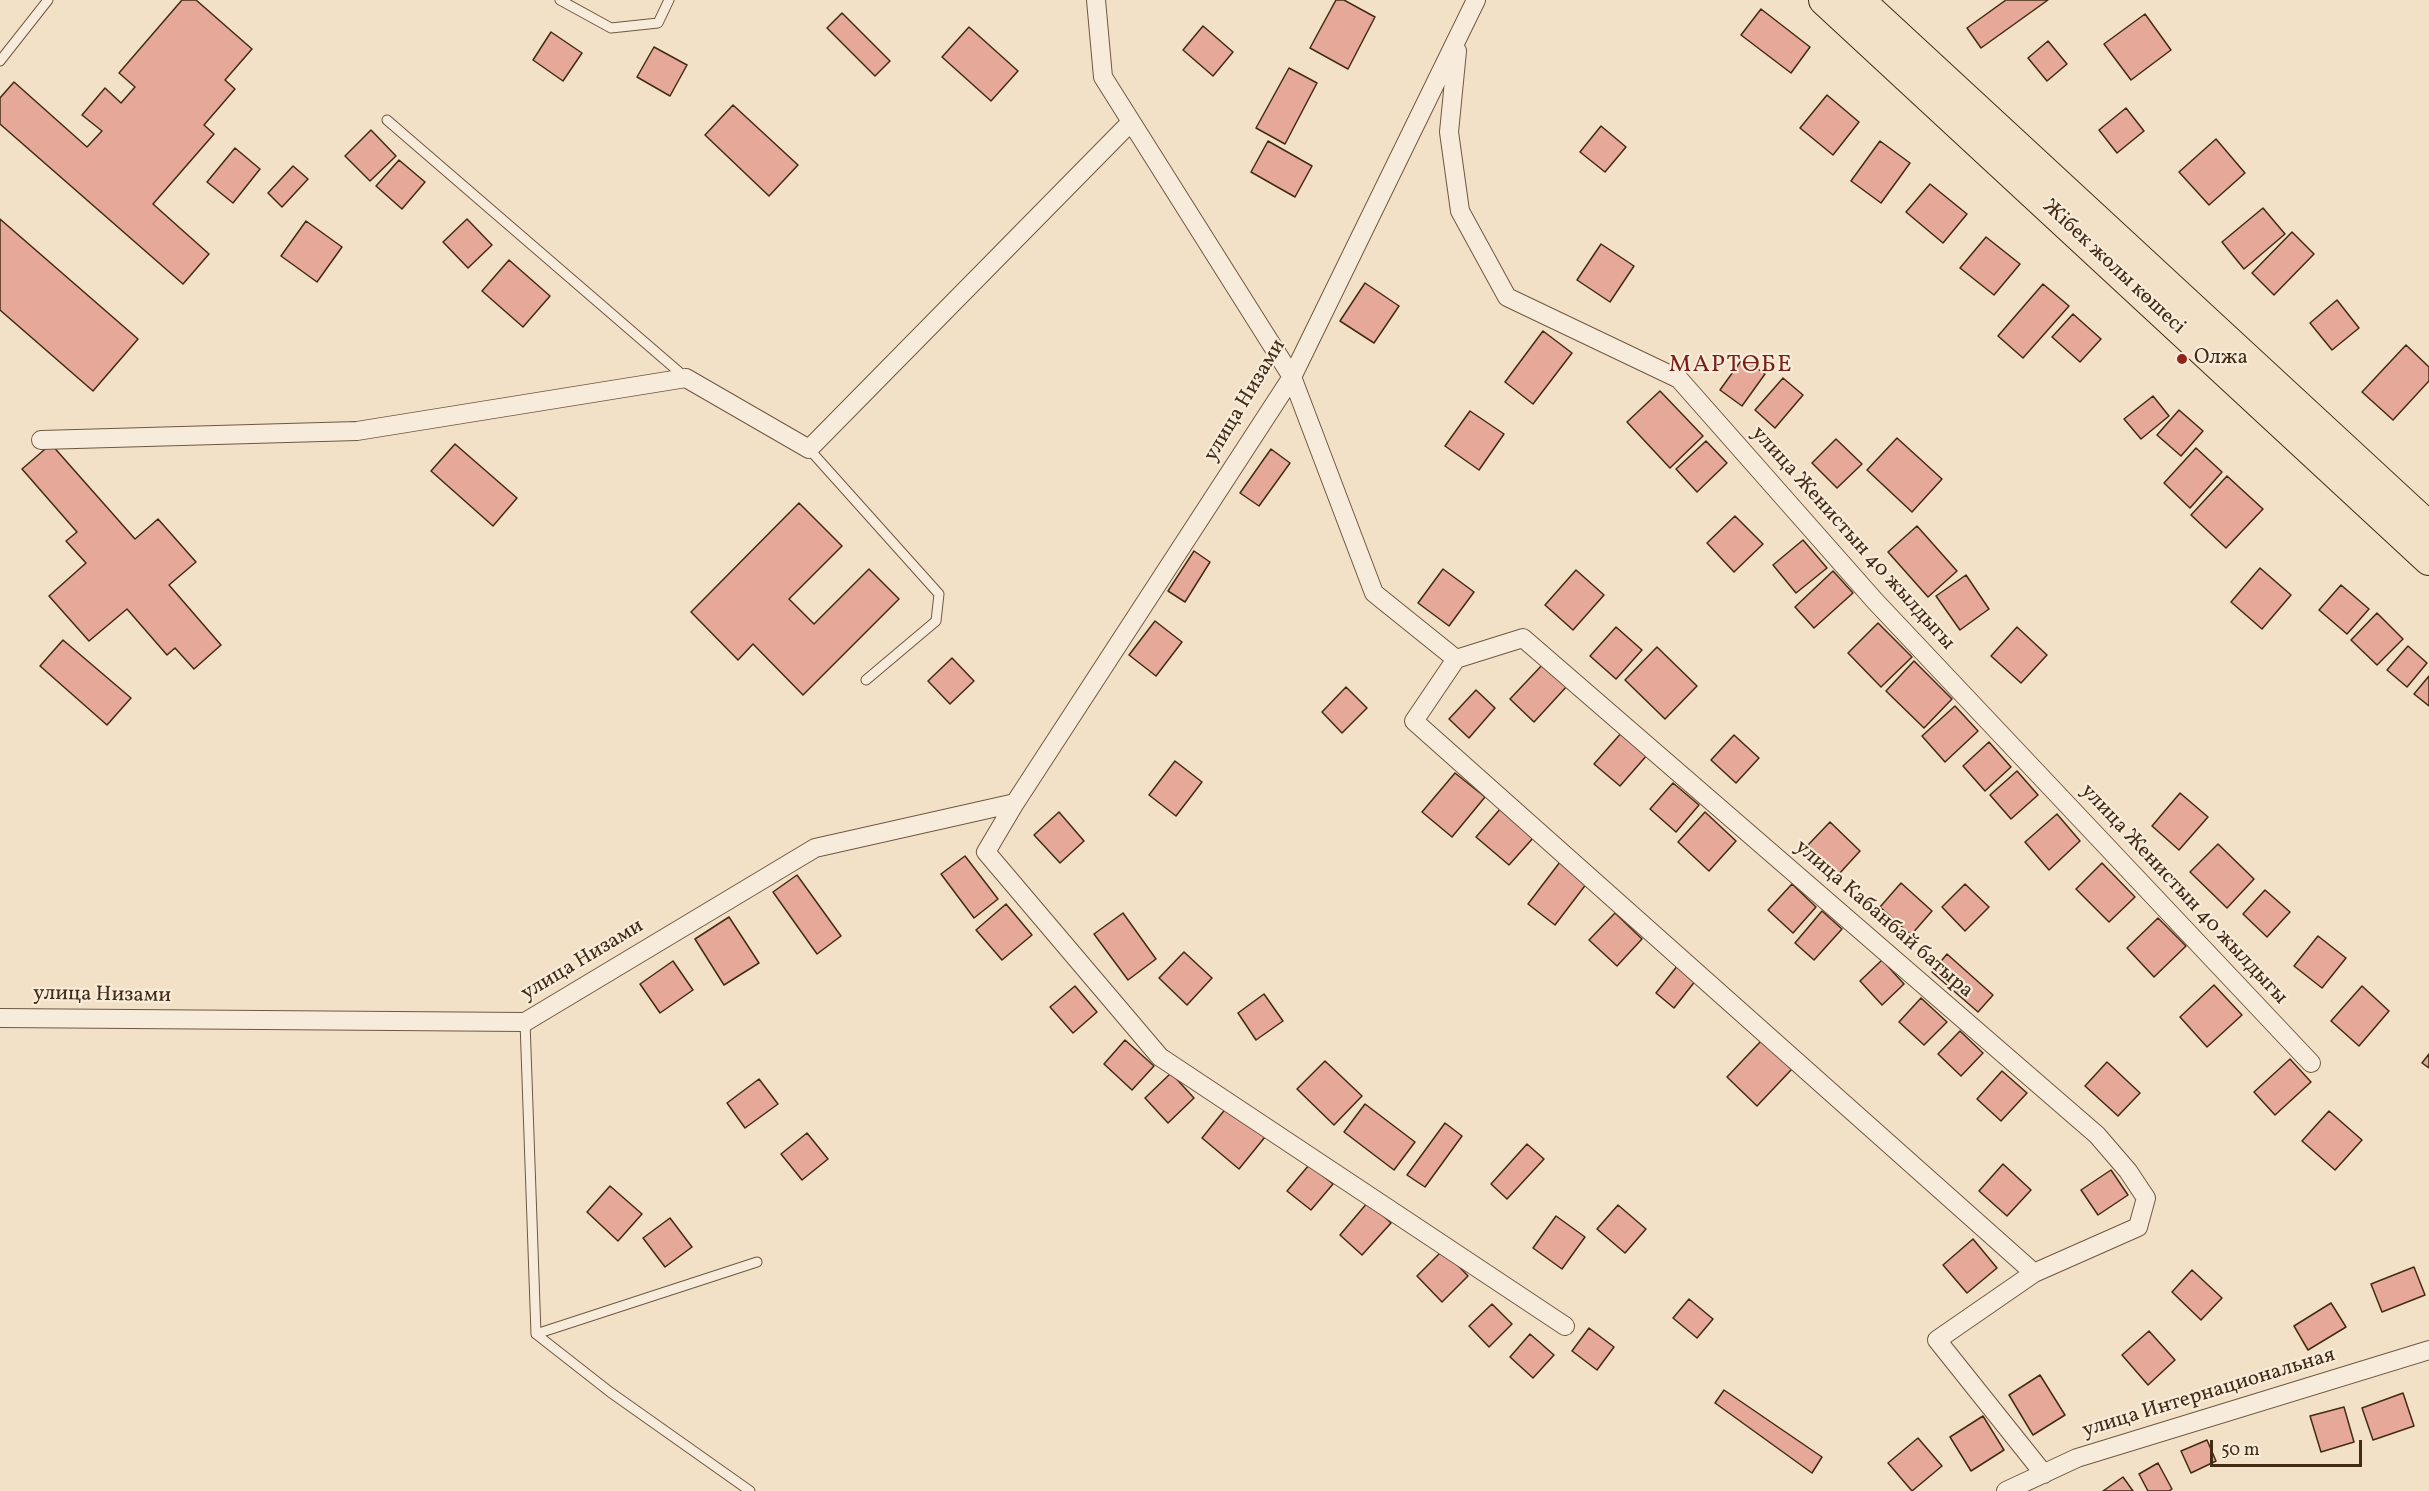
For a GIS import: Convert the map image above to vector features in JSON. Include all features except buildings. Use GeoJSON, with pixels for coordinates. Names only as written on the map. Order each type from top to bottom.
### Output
{"type":"FeatureCollection","features":[{"type":"Feature","properties":{"kind":"main road","name":"Жібек жолы көшесі"},"geometry":{"type":"LineString","coordinates":[[1824,0],[2429,560]]}},
{"type":"Feature","properties":{"kind":"main road","name":"Жібек жолы көшесі"},"geometry":{"type":"LineString","coordinates":[[1859,0],[2429,527]]}},
{"type":"Feature","properties":{"kind":"street"},"geometry":{"type":"LineString","coordinates":[[1096,0],[1103,77],[1292,377],[1374,593],[1456,659],[1414,721],[2034,1273]]}},
{"type":"Feature","properties":{"kind":"street","name":"улица Низами"},"geometry":{"type":"LineString","coordinates":[[1476,0],[1292,377],[1015,803],[986,852],[1160,1056],[1565,1326]]}},
{"type":"Feature","properties":{"kind":"street","name":"улица Женистын 40 жылдыгы"},"geometry":{"type":"LineString","coordinates":[[1458,39],[1449,132],[1460,211],[1507,297],[1679,379],[1875,601],[2311,1063]]}},
{"type":"Feature","properties":{"kind":"street"},"geometry":{"type":"LineString","coordinates":[[41,440],[357,431],[686,378],[809,449],[1130,123]]}},
{"type":"Feature","properties":{"kind":"street","name":"улица Кабанбай батыра"},"geometry":{"type":"LineString","coordinates":[[1456,659],[1523,638],[2097,1135],[2128,1171],[2146,1198],[2138,1227],[2034,1273],[1937,1340],[2044,1474]]}},
{"type":"Feature","properties":{"kind":"street","name":"улица Низами"},"geometry":{"type":"LineString","coordinates":[[0,1018],[525,1022],[815,848],[1015,803]]}},
{"type":"Feature","properties":{"kind":"street","name":"улица Интернациональная"},"geometry":{"type":"LineString","coordinates":[[2006,1491],[2077,1458],[2429,1350]]}},
{"type":"Feature","properties":{"kind":"lane"},"geometry":{"type":"LineString","coordinates":[[0,61],[48,0]]}},
{"type":"Feature","properties":{"kind":"lane"},"geometry":{"type":"LineString","coordinates":[[560,0],[611,28],[658,23],[669,0]]}},
{"type":"Feature","properties":{"kind":"lane"},"geometry":{"type":"LineString","coordinates":[[387,120],[686,378]]}},
{"type":"Feature","properties":{"kind":"lane"},"geometry":{"type":"LineString","coordinates":[[809,449],[939,594],[936,621],[866,680]]}},
{"type":"Feature","properties":{"kind":"lane"},"geometry":{"type":"LineString","coordinates":[[525,1022],[536,1334],[610,1392],[750,1491]]}},
{"type":"Feature","properties":{"kind":"lane"},"geometry":{"type":"LineString","coordinates":[[536,1334],[757,1262]]}},
{"type":"Feature","properties":{"kind":"place","name":"Олжа"},"geometry":{"type":"Point","coordinates":[2182,359]}},
{"type":"Feature","properties":{"kind":"district","name":"МАРТӨБЕ"},"geometry":{"type":"Point","coordinates":[1731,367]}}]}
